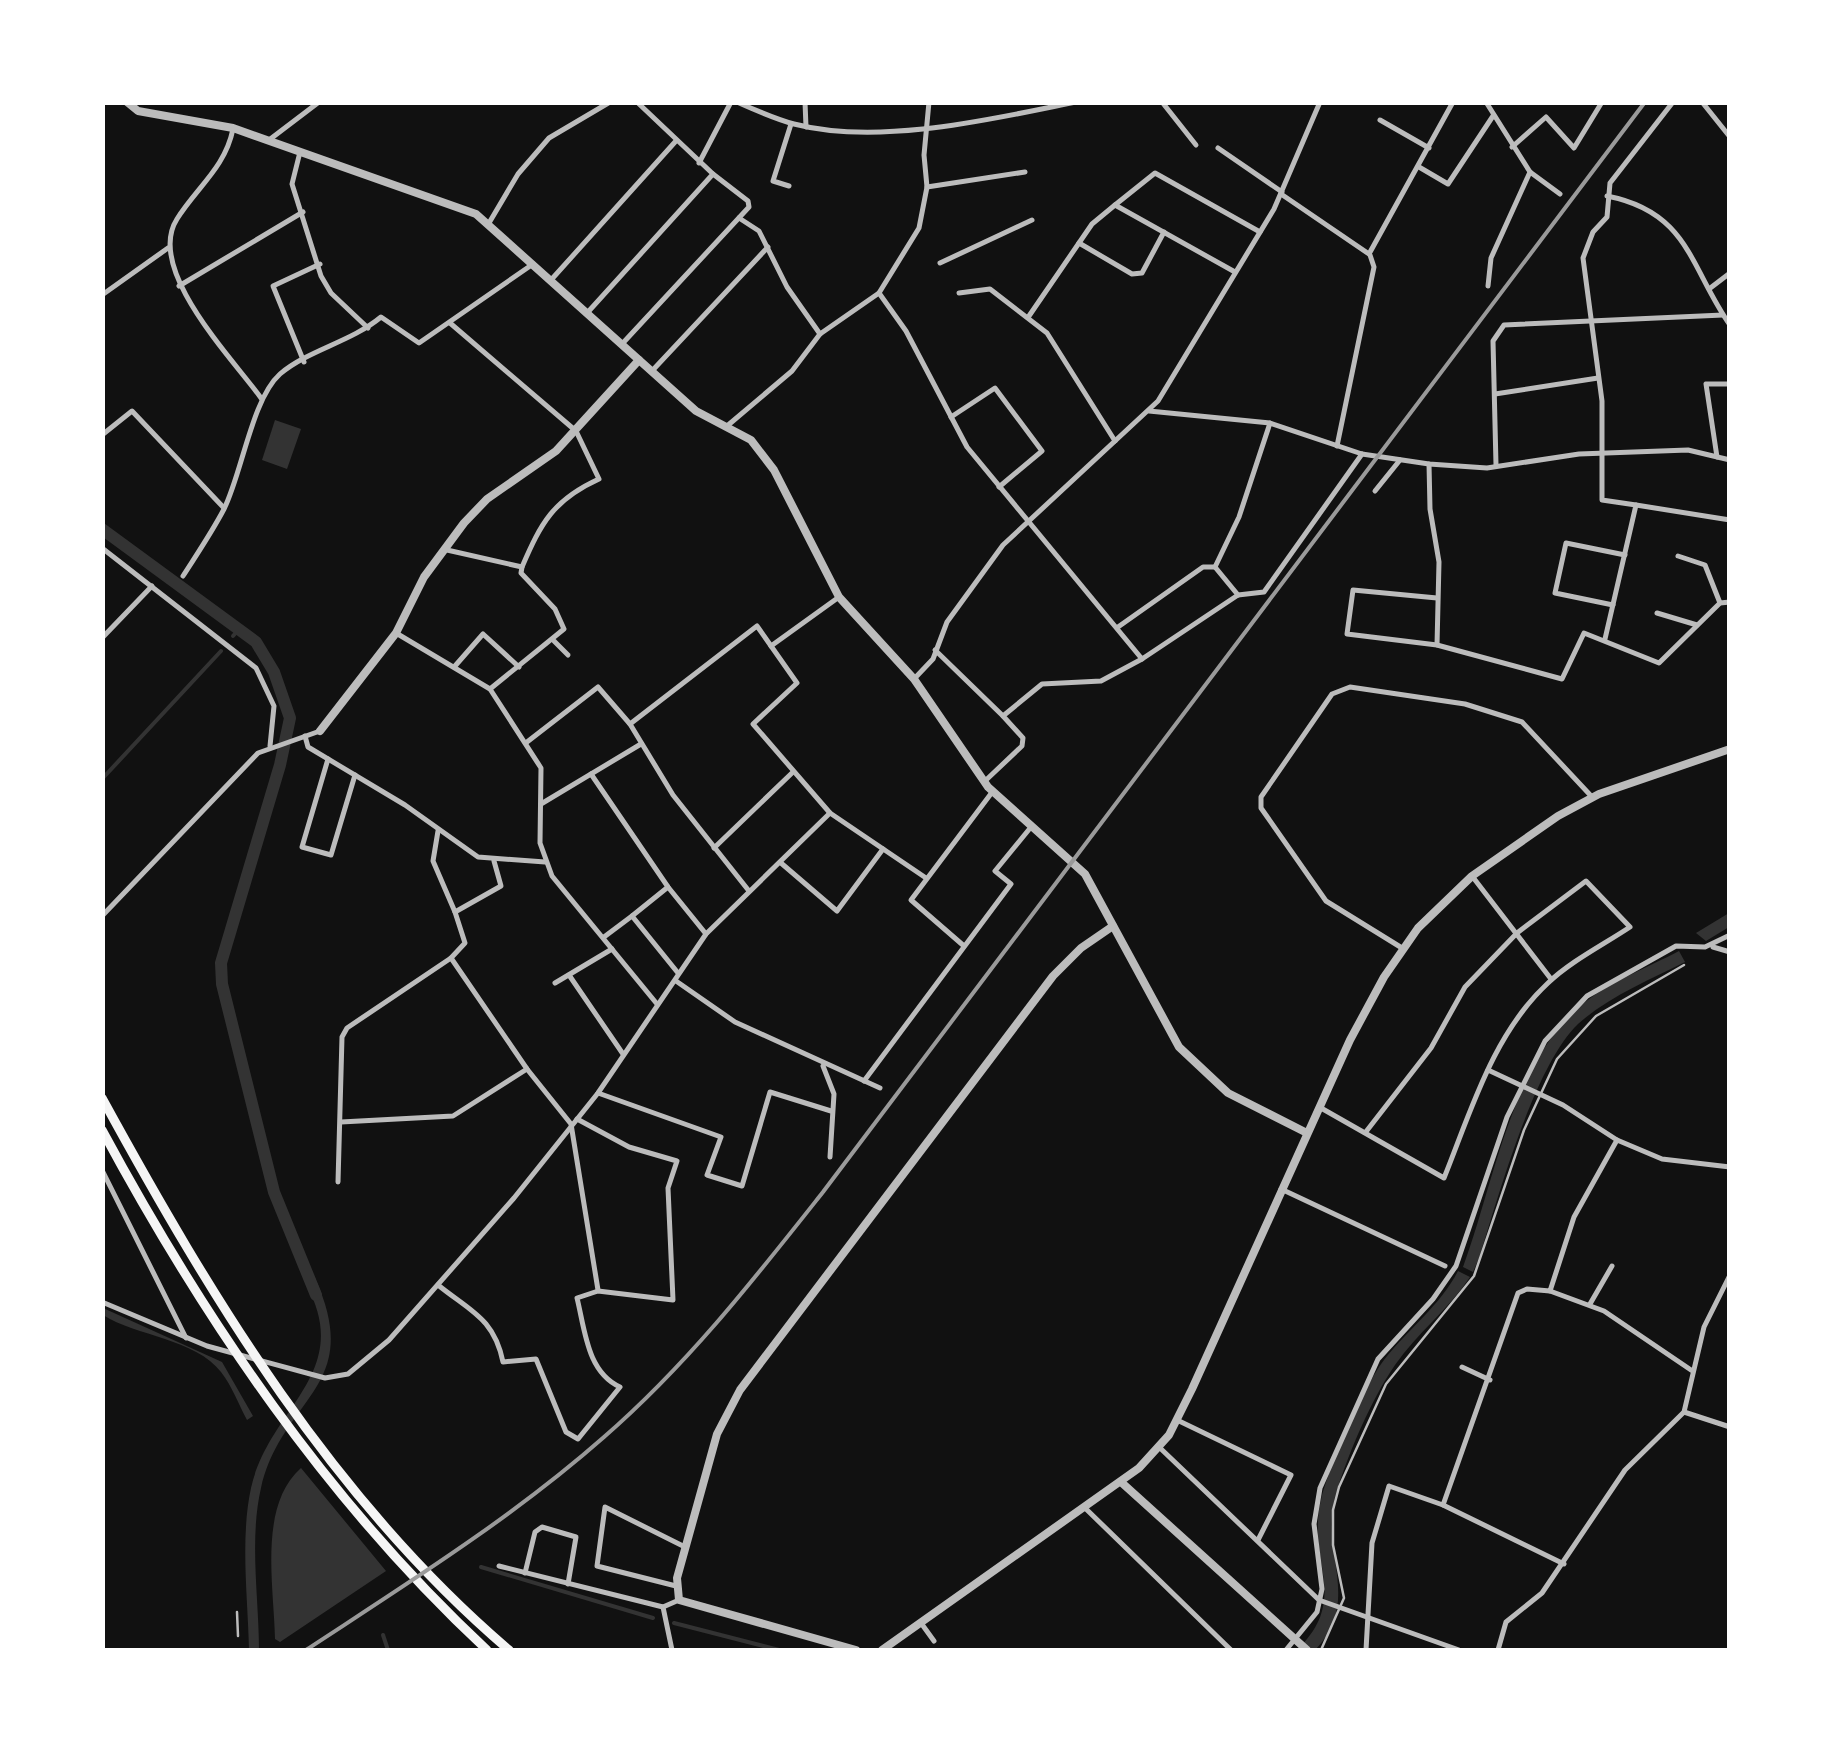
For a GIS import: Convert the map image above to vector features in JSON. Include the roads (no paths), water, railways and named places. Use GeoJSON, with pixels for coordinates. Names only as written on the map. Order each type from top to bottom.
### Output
{"type":"FeatureCollection","features":[{"type":"Feature","properties":{"kind":"highway"},"geometry":{"type":"LineString","coordinates":[[102,1098],[230,1318],[290,1406],[362,1498],[446,1592],[508,1650]]}},
{"type":"Feature","properties":{"kind":"highway"},"geometry":{"type":"LineString","coordinates":[[102,1130],[218,1325],[351,1507],[487,1650]]}},
{"type":"Feature","properties":{"kind":"street"},"geometry":{"type":"LineString","coordinates":[[126,102],[234,128],[462,208],[488,223],[696,411],[763,451],[839,597],[914,679],[993,791],[1086,874],[1164,1024],[1193,1064],[1228,1093],[1306,1133]]}},
{"type":"Feature","properties":{"kind":"street"},"geometry":{"type":"LineString","coordinates":[[268,141],[318,102]]}},
{"type":"Feature","properties":{"kind":"street"},"geometry":{"type":"LineString","coordinates":[[488,223],[518,174],[549,138],[610,102]]}},
{"type":"Feature","properties":{"kind":"street"},"geometry":{"type":"LineString","coordinates":[[622,344],[738,218],[748,201],[699,164],[637,102]]}},
{"type":"Feature","properties":{"kind":"street"},"geometry":{"type":"LineString","coordinates":[[699,164],[734,102],[806,127],[928,128],[1076,102]]}},
{"type":"Feature","properties":{"kind":"street"},"geometry":{"type":"LineString","coordinates":[[804,102],[806,127]]}},
{"type":"Feature","properties":{"kind":"street"},"geometry":{"type":"LineString","coordinates":[[726,427],[780,383],[820,334],[880,293],[919,228],[927,187],[929,102]]}},
{"type":"Feature","properties":{"kind":"street"},"geometry":{"type":"LineString","coordinates":[[1162,102],[1196,145]]}},
{"type":"Feature","properties":{"kind":"street"},"geometry":{"type":"LineString","coordinates":[[914,679],[984,567],[1028,518],[1148,412],[1282,193],[1320,102]]}},
{"type":"Feature","properties":{"kind":"street"},"geometry":{"type":"LineString","coordinates":[[1369,254],[1453,102]]}},
{"type":"Feature","properties":{"kind":"street"},"geometry":{"type":"LineString","coordinates":[[1512,147],[1546,117],[1574,148],[1602,102]]}},
{"type":"Feature","properties":{"kind":"street"},"geometry":{"type":"LineString","coordinates":[[1673,102],[1610,183],[1607,218],[1593,232],[1582,258],[1598,378],[1604,452],[1602,500],[1730,520]]}},
{"type":"Feature","properties":{"kind":"street"},"geometry":{"type":"LineString","coordinates":[[1702,102],[1730,137]]}},
{"type":"Feature","properties":{"kind":"street"},"geometry":{"type":"LineString","coordinates":[[1488,103],[1530,172],[1560,194]]}},
{"type":"Feature","properties":{"kind":"street"},"geometry":{"type":"LineString","coordinates":[[1419,168],[1448,184],[1493,116]]}},
{"type":"Feature","properties":{"kind":"street"},"geometry":{"type":"LineString","coordinates":[[1380,120],[1429,148]]}},
{"type":"Feature","properties":{"kind":"street"},"geometry":{"type":"LineString","coordinates":[[788,186],[772,181],[791,124]]}},
{"type":"Feature","properties":{"kind":"street"},"geometry":{"type":"LineString","coordinates":[[234,128],[209,182],[174,222],[168,248],[179,286],[261,398]]}},
{"type":"Feature","properties":{"kind":"street"},"geometry":{"type":"LineString","coordinates":[[550,280],[675,142]]}},
{"type":"Feature","properties":{"kind":"street"},"geometry":{"type":"LineString","coordinates":[[1218,148],[1369,254],[1374,267],[1337,446]]}},
{"type":"Feature","properties":{"kind":"street"},"geometry":{"type":"LineString","coordinates":[[300,152],[292,184],[331,293],[368,328]]}},
{"type":"Feature","properties":{"kind":"street"},"geometry":{"type":"LineString","coordinates":[[927,187],[1026,172]]}},
{"type":"Feature","properties":{"kind":"street"},"geometry":{"type":"LineString","coordinates":[[1488,286],[1491,258],[1530,172]]}},
{"type":"Feature","properties":{"kind":"street"},"geometry":{"type":"LineString","coordinates":[[1028,318],[1092,224],[1155,173],[1260,232]]}},
{"type":"Feature","properties":{"kind":"street"},"geometry":{"type":"LineString","coordinates":[[588,312],[713,174]]}},
{"type":"Feature","properties":{"kind":"street"},"geometry":{"type":"LineString","coordinates":[[1607,196],[1628,200],[1684,239],[1730,325]]}},
{"type":"Feature","properties":{"kind":"street"},"geometry":{"type":"LineString","coordinates":[[1115,205],[1235,272]]}},
{"type":"Feature","properties":{"kind":"street"},"geometry":{"type":"LineString","coordinates":[[179,286],[303,212]]}},
{"type":"Feature","properties":{"kind":"street"},"geometry":{"type":"LineString","coordinates":[[738,218],[759,231],[787,287],[820,334]]}},
{"type":"Feature","properties":{"kind":"street"},"geometry":{"type":"LineString","coordinates":[[940,264],[1032,220]]}},
{"type":"Feature","properties":{"kind":"street"},"geometry":{"type":"LineString","coordinates":[[1079,243],[1132,274],[1142,273],[1164,232]]}},
{"type":"Feature","properties":{"kind":"street"},"geometry":{"type":"LineString","coordinates":[[102,295],[168,248]]}},
{"type":"Feature","properties":{"kind":"street"},"geometry":{"type":"LineString","coordinates":[[651,372],[768,248]]}},
{"type":"Feature","properties":{"kind":"street"},"geometry":{"type":"LineString","coordinates":[[304,362],[273,286],[320,264]]}},
{"type":"Feature","properties":{"kind":"street"},"geometry":{"type":"LineString","coordinates":[[183,576],[224,508],[249,447],[261,398],[281,373],[368,328],[380,317],[419,343],[532,264]]}},
{"type":"Feature","properties":{"kind":"street"},"geometry":{"type":"LineString","coordinates":[[1709,290],[1730,273]]}},
{"type":"Feature","properties":{"kind":"street"},"geometry":{"type":"LineString","coordinates":[[959,293],[990,289],[1047,332],[1114,442]]}},
{"type":"Feature","properties":{"kind":"street"},"geometry":{"type":"LineString","coordinates":[[880,293],[906,331],[951,418],[999,487],[1142,659]]}},
{"type":"Feature","properties":{"kind":"street"},"geometry":{"type":"LineString","coordinates":[[1496,466],[1493,341],[1504,326],[1723,315]]}},
{"type":"Feature","properties":{"kind":"street"},"geometry":{"type":"LineString","coordinates":[[450,324],[576,431],[599,480],[570,494],[541,522],[522,567],[521,574],[554,609],[564,629],[554,641],[490,689]]}},
{"type":"Feature","properties":{"kind":"street"},"geometry":{"type":"LineString","coordinates":[[102,916],[239,771],[270,746],[320,731],[396,633],[443,548],[488,498],[534,469],[576,431],[639,360]]}},
{"type":"Feature","properties":{"kind":"street"},"geometry":{"type":"LineString","coordinates":[[1495,394],[1598,378]]}},
{"type":"Feature","properties":{"kind":"street"},"geometry":{"type":"LineString","coordinates":[[1717,457],[1706,384],[1730,384]]}},
{"type":"Feature","properties":{"kind":"street"},"geometry":{"type":"LineString","coordinates":[[951,418],[996,388],[1042,450],[999,487]]}},
{"type":"Feature","properties":{"kind":"street"},"geometry":{"type":"LineString","coordinates":[[102,436],[132,411],[224,508]]}},
{"type":"Feature","properties":{"kind":"street"},"geometry":{"type":"LineString","coordinates":[[1148,412],[1270,423],[1362,454],[1429,464],[1496,466],[1604,452],[1688,450],[1730,460]]}},
{"type":"Feature","properties":{"kind":"street"},"geometry":{"type":"LineString","coordinates":[[1214,567],[1239,517],[1270,423]]}},
{"type":"Feature","properties":{"kind":"street"},"geometry":{"type":"LineString","coordinates":[[1003,716],[1042,684],[1100,681],[1142,659],[1238,595],[1264,592],[1362,454]]}},
{"type":"Feature","properties":{"kind":"street"},"geometry":{"type":"LineString","coordinates":[[1375,492],[1400,460]]}},
{"type":"Feature","properties":{"kind":"street"},"geometry":{"type":"LineString","coordinates":[[1429,464],[1430,509],[1439,562],[1437,644]]}},
{"type":"Feature","properties":{"kind":"street"},"geometry":{"type":"LineString","coordinates":[[1605,639],[1636,506]]}},
{"type":"Feature","properties":{"kind":"street"},"geometry":{"type":"LineString","coordinates":[[1613,605],[1555,592],[1566,543],[1624,555]]}},
{"type":"Feature","properties":{"kind":"street"},"geometry":{"type":"LineString","coordinates":[[102,548],[256,668],[274,706],[270,746]]}},
{"type":"Feature","properties":{"kind":"street"},"geometry":{"type":"LineString","coordinates":[[443,548],[522,567]]}},
{"type":"Feature","properties":{"kind":"street"},"geometry":{"type":"LineString","coordinates":[[1678,556],[1705,564],[1720,602]]}},
{"type":"Feature","properties":{"kind":"street"},"geometry":{"type":"LineString","coordinates":[[1118,627],[1203,567],[1214,567],[1238,595]]}},
{"type":"Feature","properties":{"kind":"street"},"geometry":{"type":"LineString","coordinates":[[102,638],[152,586]]}},
{"type":"Feature","properties":{"kind":"street"},"geometry":{"type":"LineString","coordinates":[[1437,598],[1352,590],[1347,634],[1437,644],[1562,679],[1584,633],[1660,663],[1720,602],[1730,602]]}},
{"type":"Feature","properties":{"kind":"street"},"geometry":{"type":"LineString","coordinates":[[771,646],[839,597]]}},
{"type":"Feature","properties":{"kind":"street"},"geometry":{"type":"LineString","coordinates":[[1657,613],[1697,625]]}},
{"type":"Feature","properties":{"kind":"street"},"geometry":{"type":"LineString","coordinates":[[630,724],[757,626],[797,683],[753,724],[830,813],[926,878]]}},
{"type":"Feature","properties":{"kind":"street"},"geometry":{"type":"LineString","coordinates":[[396,633],[490,689],[541,768],[545,862],[658,1004]]}},
{"type":"Feature","properties":{"kind":"street"},"geometry":{"type":"LineString","coordinates":[[456,666],[482,634],[519,668]]}},
{"type":"Feature","properties":{"kind":"street"},"geometry":{"type":"LineString","coordinates":[[554,641],[568,655]]}},
{"type":"Feature","properties":{"kind":"street"},"geometry":{"type":"LineString","coordinates":[[935,650],[1023,738],[1022,746],[985,781]]}},
{"type":"Feature","properties":{"kind":"street"},"geometry":{"type":"LineString","coordinates":[[526,742],[598,687],[630,724],[714,848],[749,891]]}},
{"type":"Feature","properties":{"kind":"street"},"geometry":{"type":"LineString","coordinates":[[1402,948],[1326,901],[1261,808],[1260,797],[1332,694],[1350,687],[1496,711],[1522,722],[1592,798]]}},
{"type":"Feature","properties":{"kind":"street"},"geometry":{"type":"LineString","coordinates":[[302,736],[308,747],[478,857],[545,862]]}},
{"type":"Feature","properties":{"kind":"street"},"geometry":{"type":"LineString","coordinates":[[541,804],[642,744]]}},
{"type":"Feature","properties":{"kind":"street"},"geometry":{"type":"LineString","coordinates":[[882,1650],[1120,1482],[1159,1448],[1176,1420],[1366,1006],[1402,948],[1472,876],[1592,798],[1730,750]]}},
{"type":"Feature","properties":{"kind":"street"},"geometry":{"type":"LineString","coordinates":[[328,759],[302,847],[330,855],[356,775]]}},
{"type":"Feature","properties":{"kind":"street"},"geometry":{"type":"LineString","coordinates":[[714,848],[793,772]]}},
{"type":"Feature","properties":{"kind":"street"},"geometry":{"type":"LineString","coordinates":[[591,774],[668,887],[706,934]]}},
{"type":"Feature","properties":{"kind":"street"},"geometry":{"type":"LineString","coordinates":[[964,946],[911,900],[993,791]]}},
{"type":"Feature","properties":{"kind":"street"},"geometry":{"type":"LineString","coordinates":[[102,1302],[186,1340],[325,1378],[354,1369],[389,1340],[503,1211],[598,1093],[706,934],[830,813]]}},
{"type":"Feature","properties":{"kind":"street"},"geometry":{"type":"LineString","coordinates":[[864,1081],[1012,884],[995,872],[1033,824]]}},
{"type":"Feature","properties":{"kind":"street"},"geometry":{"type":"LineString","coordinates":[[338,1182],[342,1037],[346,1028],[451,958],[464,943],[433,861],[438,831]]}},
{"type":"Feature","properties":{"kind":"street"},"geometry":{"type":"LineString","coordinates":[[781,862],[837,911],[883,849]]}},
{"type":"Feature","properties":{"kind":"street"},"geometry":{"type":"LineString","coordinates":[[455,912],[501,886],[494,861]]}},
{"type":"Feature","properties":{"kind":"street"},"geometry":{"type":"LineString","coordinates":[[1472,876],[1551,980]]}},
{"type":"Feature","properties":{"kind":"street"},"geometry":{"type":"LineString","coordinates":[[1318,1107],[1364,1133],[1444,1178],[1488,1070],[1512,1025],[1551,980],[1630,927],[1586,881],[1516,933],[1465,987],[1431,1048],[1364,1133]]}},
{"type":"Feature","properties":{"kind":"street"},"geometry":{"type":"LineString","coordinates":[[604,937],[668,887]]}},
{"type":"Feature","properties":{"kind":"street"},"geometry":{"type":"LineString","coordinates":[[632,916],[677,977],[735,1022],[880,1088]]}},
{"type":"Feature","properties":{"kind":"street"},"geometry":{"type":"LineString","coordinates":[[679,1600],[676,1586],[717,1434],[740,1390],[1053,976],[1081,948],[1114,926]]}},
{"type":"Feature","properties":{"kind":"street"},"geometry":{"type":"LineString","coordinates":[[1712,946],[1730,935]]}},
{"type":"Feature","properties":{"kind":"street"},"geometry":{"type":"LineString","coordinates":[[1286,1650],[1301,1645],[1321,1602],[1314,1524],[1320,1488],[1378,1360],[1449,1268],[1522,1086],[1554,1027],[1587,996],[1676,946],[1712,946],[1730,952]]}},
{"type":"Feature","properties":{"kind":"street"},"geometry":{"type":"LineString","coordinates":[[555,983],[612,948]]}},
{"type":"Feature","properties":{"kind":"street"},"geometry":{"type":"LineString","coordinates":[[438,1285],[484,1317],[498,1340],[503,1362],[536,1360],[566,1432],[578,1439],[620,1387],[603,1380],[594,1364],[577,1298],[598,1291],[673,1300],[668,1188],[677,1161],[628,1147],[574,1121],[527,1070],[451,958]]}},
{"type":"Feature","properties":{"kind":"street"},"geometry":{"type":"LineString","coordinates":[[570,976],[623,1054]]}},
{"type":"Feature","properties":{"kind":"street"},"geometry":{"type":"LineString","coordinates":[[821,1063],[834,1094],[830,1157]]}},
{"type":"Feature","properties":{"kind":"street"},"geometry":{"type":"LineString","coordinates":[[340,1122],[453,1116],[527,1070]]}},
{"type":"Feature","properties":{"kind":"street"},"geometry":{"type":"LineString","coordinates":[[1488,1070],[1541,1094],[1616,1140],[1662,1159],[1730,1167]]}},
{"type":"Feature","properties":{"kind":"street"},"geometry":{"type":"LineString","coordinates":[[598,1093],[641,1112],[720,1137],[707,1176],[742,1186],[770,1092],[831,1111]]}},
{"type":"Feature","properties":{"kind":"street"},"geometry":{"type":"LineString","coordinates":[[574,1121],[598,1291]]}},
{"type":"Feature","properties":{"kind":"street"},"geometry":{"type":"LineString","coordinates":[[1550,1291],[1574,1217],[1616,1140]]}},
{"type":"Feature","properties":{"kind":"street"},"geometry":{"type":"LineString","coordinates":[[102,1170],[186,1340]]}},
{"type":"Feature","properties":{"kind":"street"},"geometry":{"type":"LineString","coordinates":[[1281,1189],[1449,1268]]}},
{"type":"Feature","properties":{"kind":"street"},"geometry":{"type":"LineString","coordinates":[[1590,1304],[1612,1266]]}},
{"type":"Feature","properties":{"kind":"street"},"geometry":{"type":"LineString","coordinates":[[1498,1650],[1506,1622],[1542,1594],[1626,1470],[1684,1412],[1704,1327],[1730,1275]]}},
{"type":"Feature","properties":{"kind":"street"},"geometry":{"type":"LineString","coordinates":[[1443,1505],[1518,1294],[1526,1288],[1590,1304],[1691,1370]]}},
{"type":"Feature","properties":{"kind":"street"},"geometry":{"type":"LineString","coordinates":[[1462,1367],[1490,1380]]}},
{"type":"Feature","properties":{"kind":"street"},"geometry":{"type":"LineString","coordinates":[[1684,1412],[1730,1427]]}},
{"type":"Feature","properties":{"kind":"street"},"geometry":{"type":"LineString","coordinates":[[1176,1420],[1290,1475],[1258,1540]]}},
{"type":"Feature","properties":{"kind":"street"},"geometry":{"type":"LineString","coordinates":[[1159,1448],[1321,1602],[1459,1650]]}},
{"type":"Feature","properties":{"kind":"street"},"geometry":{"type":"LineString","coordinates":[[1120,1482],[1301,1645]]}},
{"type":"Feature","properties":{"kind":"street"},"geometry":{"type":"LineString","coordinates":[[1366,1650],[1371,1620],[1372,1543],[1389,1486],[1443,1505],[1564,1564]]}},
{"type":"Feature","properties":{"kind":"street"},"geometry":{"type":"LineString","coordinates":[[676,1586],[597,1566],[605,1507],[685,1547]]}},
{"type":"Feature","properties":{"kind":"street"},"geometry":{"type":"LineString","coordinates":[[1084,1507],[1231,1650]]}},
{"type":"Feature","properties":{"kind":"street"},"geometry":{"type":"LineString","coordinates":[[525,1572],[535,1532],[542,1527],[576,1537],[568,1584]]}},
{"type":"Feature","properties":{"kind":"street"},"geometry":{"type":"LineString","coordinates":[[499,1566],[663,1608],[679,1600],[856,1650]]}},
{"type":"Feature","properties":{"kind":"street"},"geometry":{"type":"LineString","coordinates":[[663,1608],[672,1650]]}},
{"type":"Feature","properties":{"kind":"street"},"geometry":{"type":"LineString","coordinates":[[921,1622],[934,1641]]}},
{"type":"Feature","properties":{"kind":"lane"},"geometry":{"type":"LineString","coordinates":[[1321,1650],[1341,1609],[1332,1534],[1339,1487],[1386,1384],[1474,1276],[1518,1146],[1557,1059],[1580,1028],[1684,965]]}},
{"type":"Feature","properties":{"kind":"lane"},"geometry":{"type":"LineString","coordinates":[[237,1612],[238,1636]]}},
{"type":"Feature","properties":{"kind":"waterway"},"geometry":{"type":"LineString","coordinates":[[102,529],[256,642],[274,672],[290,718],[280,765],[221,963],[222,984],[274,1192],[316,1295]]}},
{"type":"Feature","properties":{"kind":"waterway"},"geometry":{"type":"LineString","coordinates":[[233,636],[239,629]]}},
{"type":"Feature","properties":{"kind":"waterway"},"geometry":{"type":"LineString","coordinates":[[102,779],[221,651]]}},
{"type":"Feature","properties":{"kind":"waterway"},"geometry":{"type":"LineString","coordinates":[[481,1567],[653,1618]]}},
{"type":"Feature","properties":{"kind":"waterway"},"geometry":{"type":"LineString","coordinates":[[674,1623],[779,1650]]}},
{"type":"Feature","properties":{"kind":"waterway"},"geometry":{"type":"LineString","coordinates":[[383,1635],[388,1650]]}},
{"type":"Feature","properties":{"kind":"railway"},"geometry":{"type":"LineString","coordinates":[[306,1650],[459,1549],[569,1467],[635,1409],[719,1319],[823,1192],[1645,102]]}}]}
